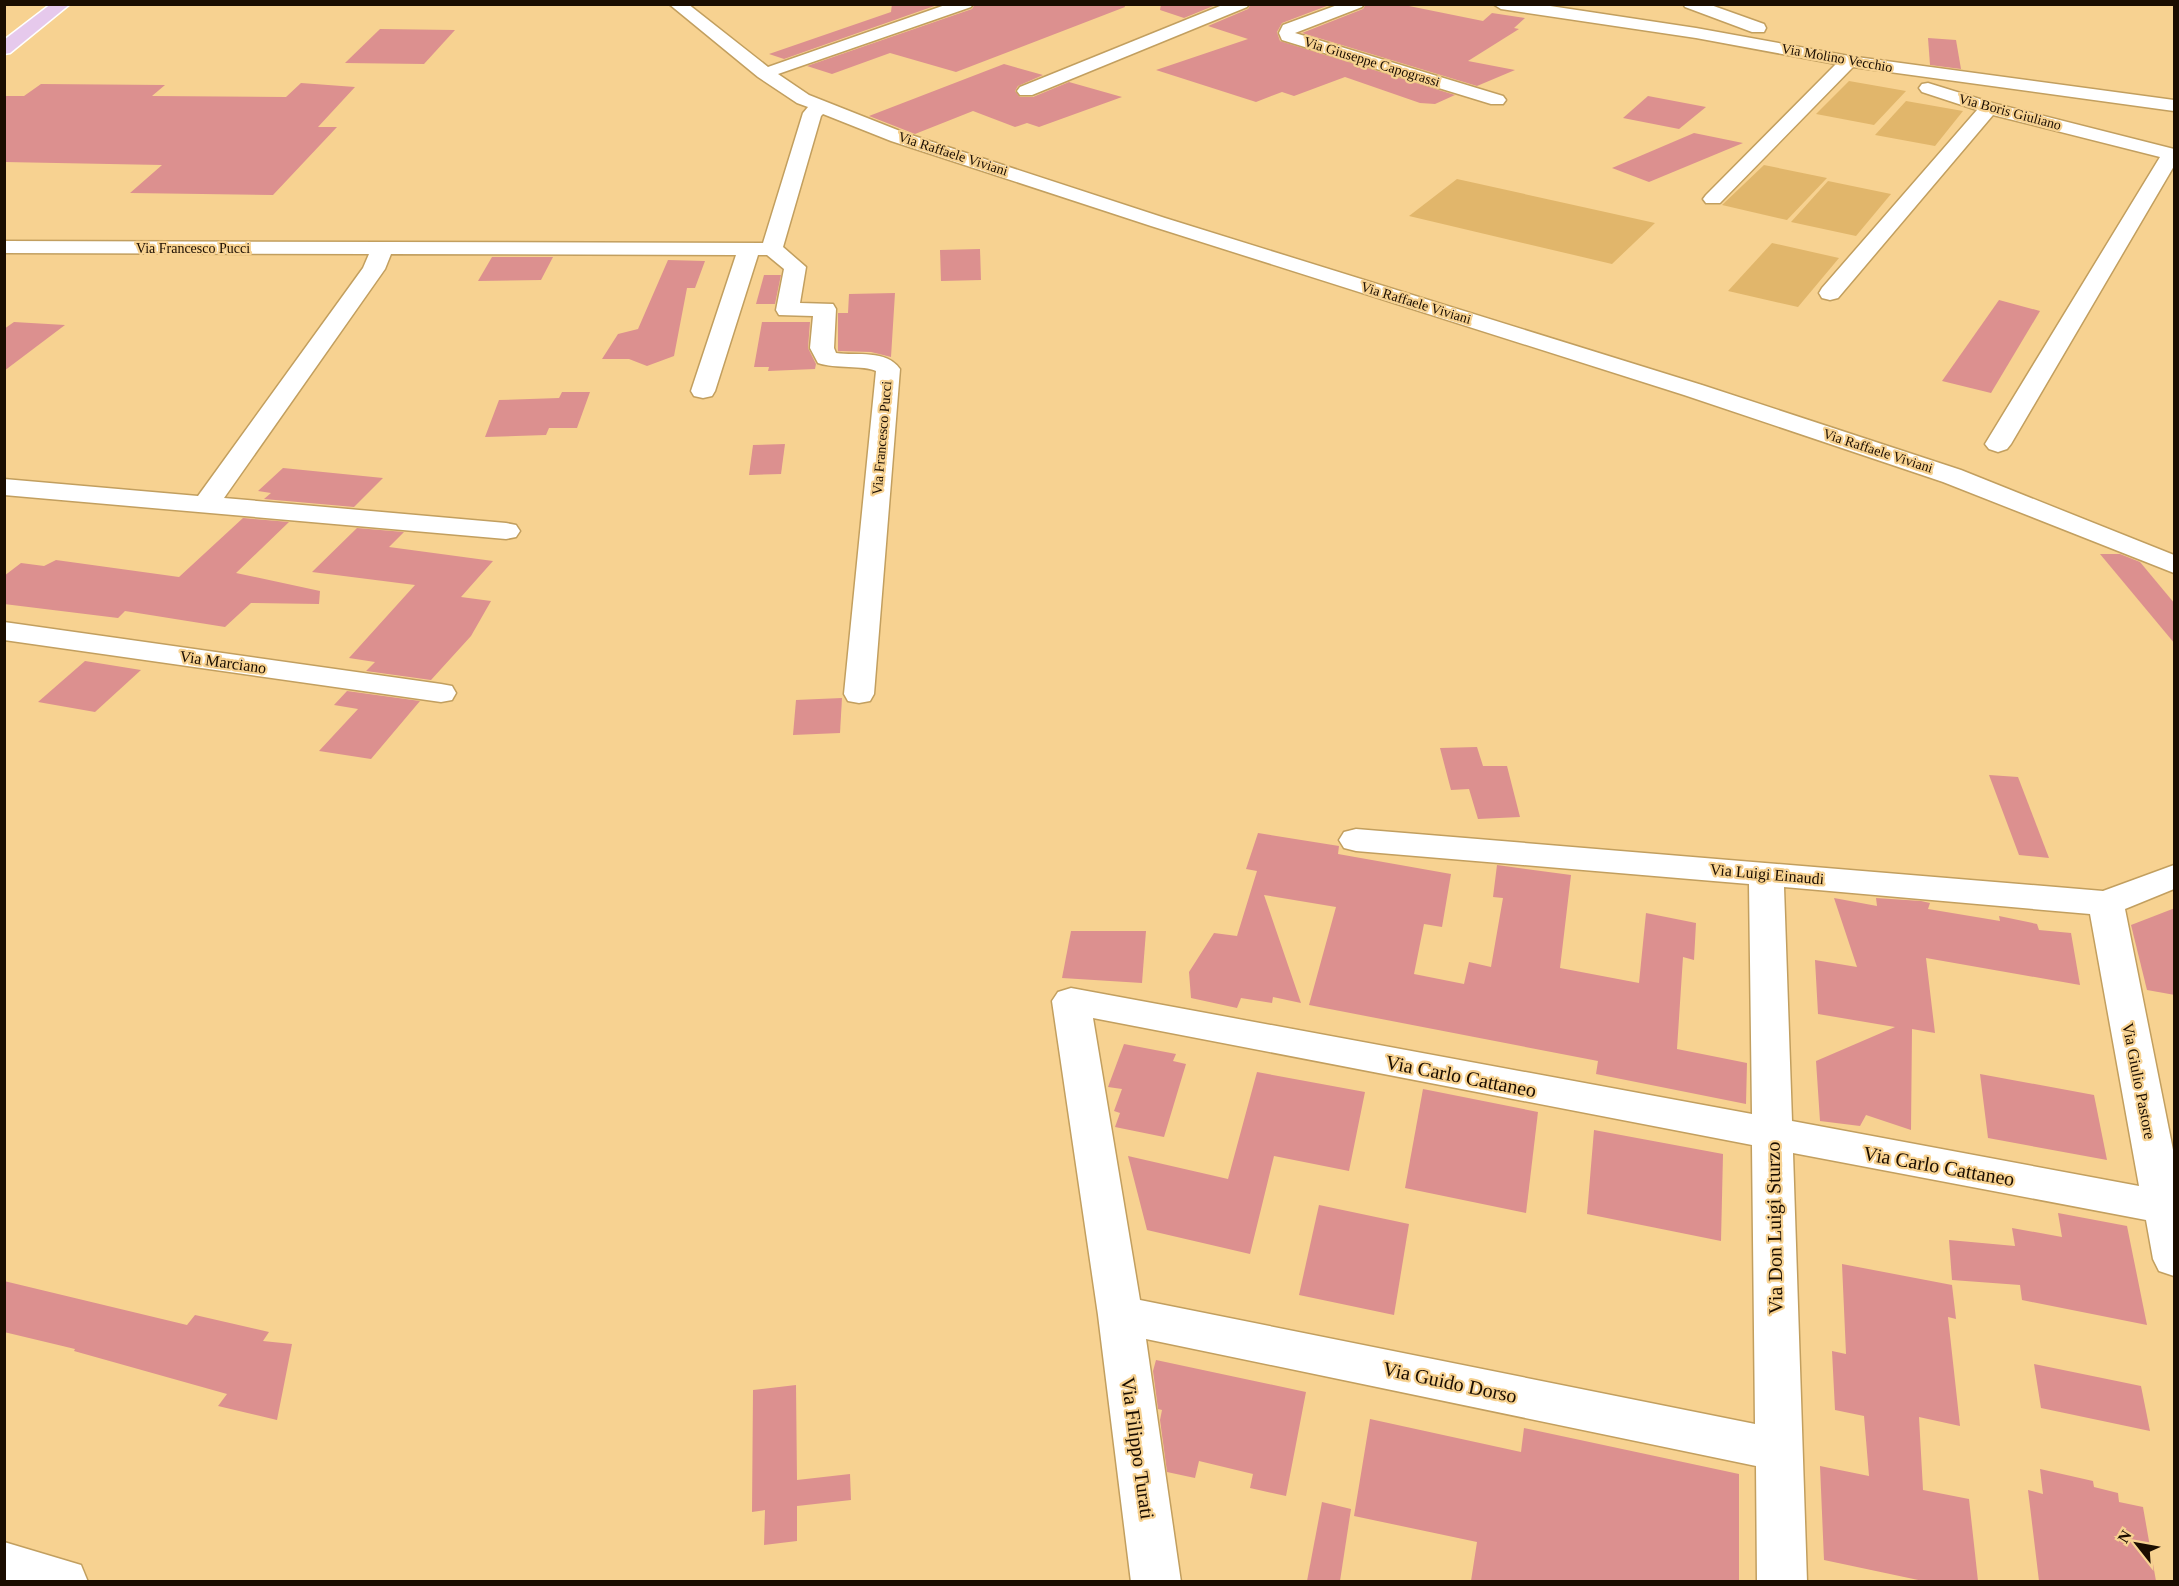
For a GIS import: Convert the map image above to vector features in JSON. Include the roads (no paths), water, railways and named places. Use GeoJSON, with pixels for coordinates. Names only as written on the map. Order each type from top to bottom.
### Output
{"type":"FeatureCollection","features":[{"type":"Feature","properties":{"kind":"main road"},"geometry":{"type":"LineString","coordinates":[[4,49],[62,4]]}},
{"type":"Feature","properties":{"kind":"street"},"geometry":{"type":"LineString","coordinates":[[775,70],[965,4]]}},
{"type":"Feature","properties":{"kind":"street"},"geometry":{"type":"LineString","coordinates":[[1026,91],[1241,4]]}},
{"type":"Feature","properties":{"kind":"street","name":"Via Giuseppe Capograssi"},"geometry":{"type":"LineString","coordinates":[[1356,4],[1289,29],[1288,36],[1497,100]]}},
{"type":"Feature","properties":{"kind":"street","name":"Via Molino Vecchio"},"geometry":{"type":"LineString","coordinates":[[1501,4],[1696,33],[1849,61],[2175,106]]}},
{"type":"Feature","properties":{"kind":"street"},"geometry":{"type":"LineString","coordinates":[[1691,4],[1849,61],[1713,199]]}},
{"type":"Feature","properties":{"kind":"street"},"geometry":{"type":"LineString","coordinates":[[1742,4],[1747,24]]}},
{"type":"Feature","properties":{"kind":"street","name":"Via Raffaele Viviani"},"geometry":{"type":"LineString","coordinates":[[690,9],[764,73],[803,99],[898,137],[1693,390],[1952,476],[2175,565]]}},
{"type":"Feature","properties":{"kind":"street","name":"Via Boris Giuliano"},"geometry":{"type":"LineString","coordinates":[[1849,61],[1989,108],[2173,155]]}},
{"type":"Feature","properties":{"kind":"street"},"geometry":{"type":"LineString","coordinates":[[703,391],[761,249],[812,113],[821,107]]}},
{"type":"Feature","properties":{"kind":"street"},"geometry":{"type":"LineString","coordinates":[[1830,293],[1989,108]]}},
{"type":"Feature","properties":{"kind":"street"},"geometry":{"type":"LineString","coordinates":[[1998,444],[2173,155]]}},
{"type":"Feature","properties":{"kind":"street","name":"Via Francesco Pucci"},"geometry":{"type":"LineString","coordinates":[[4,248],[761,249],[795,267],[788,310],[825,309],[822,348],[826,358],[833,361],[884,365],[888,369],[860,694]]}},
{"type":"Feature","properties":{"kind":"street"},"geometry":{"type":"LineString","coordinates":[[206,504],[374,269],[382,249]]}},
{"type":"Feature","properties":{"kind":"street"},"geometry":{"type":"LineString","coordinates":[[4,487],[506,531]]}},
{"type":"Feature","properties":{"kind":"street","name":"Via Marciano"},"geometry":{"type":"LineString","coordinates":[[4,631],[441,693]]}},
{"type":"Feature","properties":{"kind":"street","name":"Via Luigi Einaudi"},"geometry":{"type":"LineString","coordinates":[[1356,840],[2106,903],[2175,876]]}},
{"type":"Feature","properties":{"kind":"street","name":"Via Don Luigi Sturzo"},"geometry":{"type":"LineString","coordinates":[[1766,874],[1782,1581]]}},
{"type":"Feature","properties":{"kind":"street","name":"Via Giulio Pastore"},"geometry":{"type":"LineString","coordinates":[[2106,903],[2163,1207],[2175,1259]]}},
{"type":"Feature","properties":{"kind":"street","name":"Via Carlo Cattaneo"},"geometry":{"type":"LineString","coordinates":[[1120,1315],[1071,1001],[2163,1207]]}},
{"type":"Feature","properties":{"kind":"street","name":"Via Guido Dorso"},"geometry":{"type":"LineString","coordinates":[[1120,1315],[1779,1450]]}},
{"type":"Feature","properties":{"kind":"street","name":"Via Filippo Turati"},"geometry":{"type":"LineString","coordinates":[[1120,1315],[1156,1581]]}},
{"type":"Feature","properties":{"kind":"street"},"geometry":{"type":"LineString","coordinates":[[4,1565],[63,1581]]}}]}
